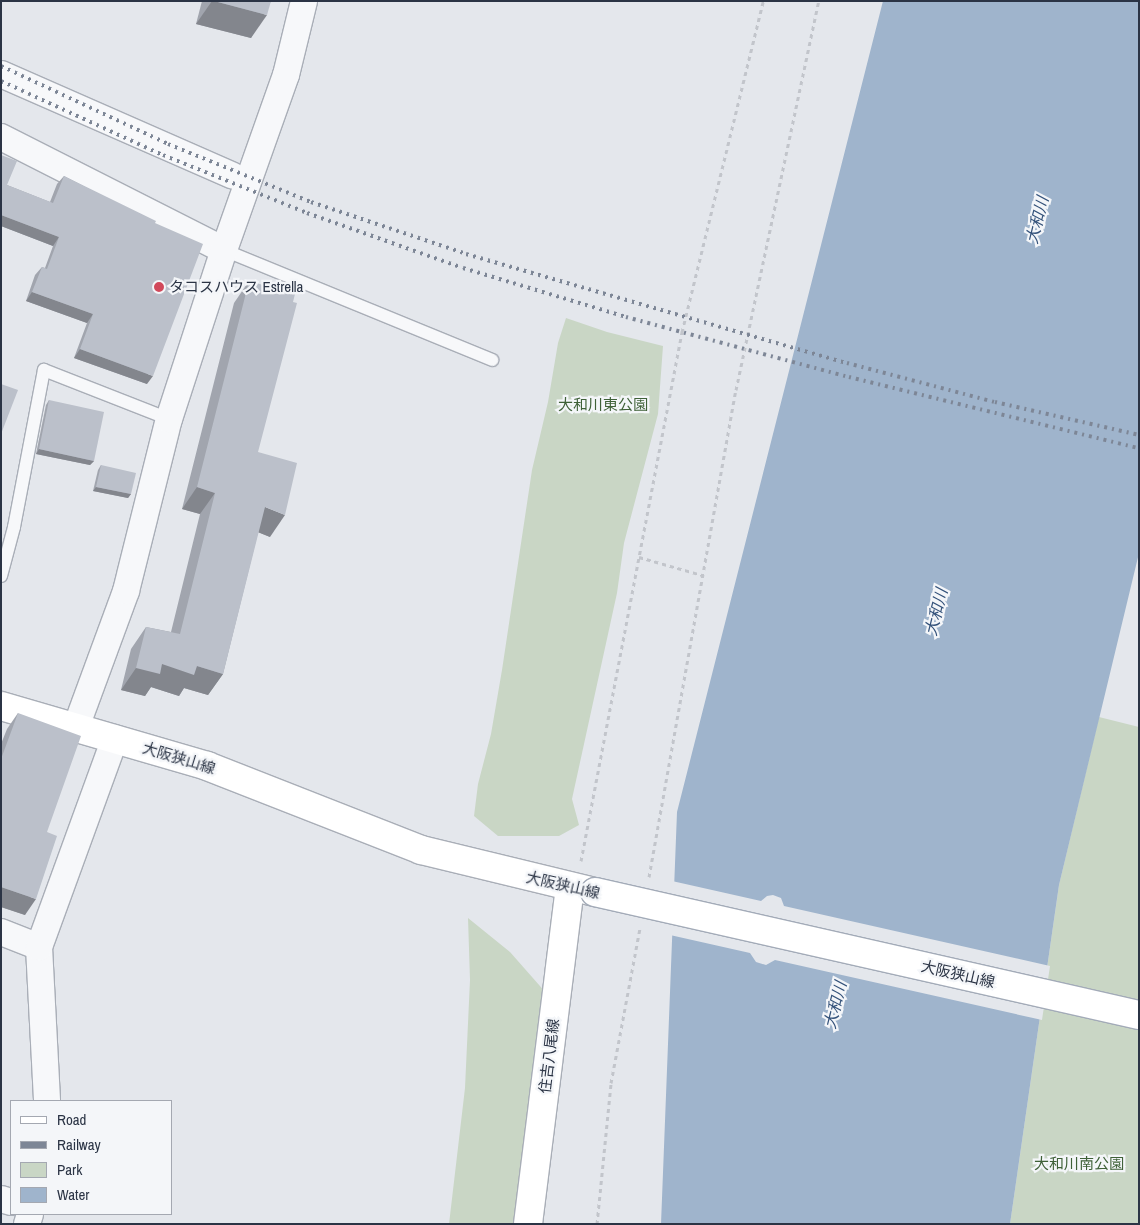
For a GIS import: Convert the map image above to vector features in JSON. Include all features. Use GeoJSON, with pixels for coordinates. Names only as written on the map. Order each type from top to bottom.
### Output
{"type":"FeatureCollection","features":[{"type":"Feature","properties":{"kind":"main road","name":"大阪狭山線"},"geometry":{"type":"LineString","coordinates":[[1,706],[207,766],[421,850],[582,890],[1139,1015]]}},
{"type":"Feature","properties":{"kind":"main road","name":"住吉八尾線"},"geometry":{"type":"LineString","coordinates":[[528,1224],[582,890]]}},
{"type":"Feature","properties":{"kind":"street"},"geometry":{"type":"LineString","coordinates":[[76,727],[126,591],[169,419],[224,250],[286,75],[304,1]]}},
{"type":"Feature","properties":{"kind":"street"},"geometry":{"type":"LineString","coordinates":[[1,74],[233,176]]}},
{"type":"Feature","properties":{"kind":"street"},"geometry":{"type":"LineString","coordinates":[[1,136],[224,250]]}},
{"type":"Feature","properties":{"kind":"street"},"geometry":{"type":"LineString","coordinates":[[47,1100],[39,947],[115,738]]}},
{"type":"Feature","properties":{"kind":"street"},"geometry":{"type":"LineString","coordinates":[[1,932],[39,947]]}},
{"type":"Feature","properties":{"kind":"lane"},"geometry":{"type":"LineString","coordinates":[[224,250],[492,360]]}},
{"type":"Feature","properties":{"kind":"lane"},"geometry":{"type":"LineString","coordinates":[[1,576],[14,527],[44,370],[169,419]]}},
{"type":"Feature","properties":{"kind":"path"},"geometry":{"type":"LineString","coordinates":[[582,890],[580,864],[682,332],[763,1]]}},
{"type":"Feature","properties":{"kind":"path"},"geometry":{"type":"LineString","coordinates":[[648,881],[736,390],[819,1]]}},
{"type":"Feature","properties":{"kind":"path"},"geometry":{"type":"LineString","coordinates":[[639,557],[702,575]]}},
{"type":"Feature","properties":{"kind":"path"},"geometry":{"type":"LineString","coordinates":[[597,1224],[611,1083],[641,920]]}},
{"type":"Feature","properties":{"kind":"green space","name":"大和川東公園"},"geometry":{"type":"Polygon","coordinates":[[[566,318],[607,332],[663,346],[658,414],[624,543],[617,593],[572,799],[579,825],[559,836],[498,836],[474,816],[478,784],[491,734],[532,470],[548,402],[558,343],[566,318]]]}},
{"type":"Feature","properties":{"kind":"green space","name":"大和川南公園"},"geometry":{"type":"Polygon","coordinates":[[[1099,717],[1139,727],[1139,1224],[1010,1224],[1059,885],[1099,717]]]}},
{"type":"Feature","properties":{"kind":"green space"},"geometry":{"type":"Polygon","coordinates":[[[468,918],[510,952],[547,994],[519,1224],[449,1224],[465,1088],[470,980],[468,918]]]}},
{"type":"Feature","properties":{"kind":"water","name":"大和川"},"geometry":{"type":"Polygon","coordinates":[[[883,1],[1139,1],[1139,553],[1059,885],[1010,1224],[661,1224],[677,812],[883,1]]]}},
{"type":"Feature","properties":{"kind":"pier"},"geometry":{"type":"Polygon","coordinates":[[[672,881],[761,901],[767,896],[773,895],[781,898],[784,906],[1050,966],[1042,1020],[775,960],[766,965],[756,962],[750,953],[670,935],[672,881]]]}},
{"type":"Feature","properties":{"kind":"building"},"geometry":{"type":"Polygon","coordinates":[[[214,1],[271,1],[267,15],[214,1]]]}},
{"type":"Feature","properties":{"kind":"building"},"geometry":{"type":"Polygon","coordinates":[[[1,155],[17,161],[7,185],[53,203],[64,176],[156,221],[155,223],[203,244],[153,376],[80,349],[93,314],[32,292],[42,267],[47,269],[59,237],[1,215],[1,155]]]}},
{"type":"Feature","properties":{"kind":"building"},"geometry":{"type":"Polygon","coordinates":[[[249,281],[295,294],[293,302],[297,303],[258,452],[297,463],[285,515],[265,507],[223,674],[197,666],[194,675],[162,664],[160,674],[136,668],[146,627],[180,634],[215,493],[197,487],[249,281]]]}},
{"type":"Feature","properties":{"kind":"building"},"geometry":{"type":"Polygon","coordinates":[[[1,384],[18,390],[1,434],[1,384]]]}},
{"type":"Feature","properties":{"kind":"building"},"geometry":{"type":"Polygon","coordinates":[[[49,400],[104,412],[94,461],[39,449],[49,400]]]}},
{"type":"Feature","properties":{"kind":"building"},"geometry":{"type":"Polygon","coordinates":[[[101,465],[136,473],[131,494],[96,487],[101,465]]]}},
{"type":"Feature","properties":{"kind":"building"},"geometry":{"type":"Polygon","coordinates":[[[18,713],[81,736],[47,832],[57,836],[36,899],[1,887],[1,759],[18,713]]]}},
{"type":"Feature","properties":{"kind":"railway"},"geometry":{"type":"LineString","coordinates":[[1,66],[168,144],[311,202],[466,254],[847,363],[995,402],[1139,435]]}},
{"type":"Feature","properties":{"kind":"railway"},"geometry":{"type":"LineString","coordinates":[[1,81],[163,155],[307,213],[463,268],[626,317],[849,377],[1139,448]]}},
{"type":"Feature","properties":{"kind":"place","name":"タコスハウス Estrella"},"geometry":{"type":"Point","coordinates":[159,287]}}]}
